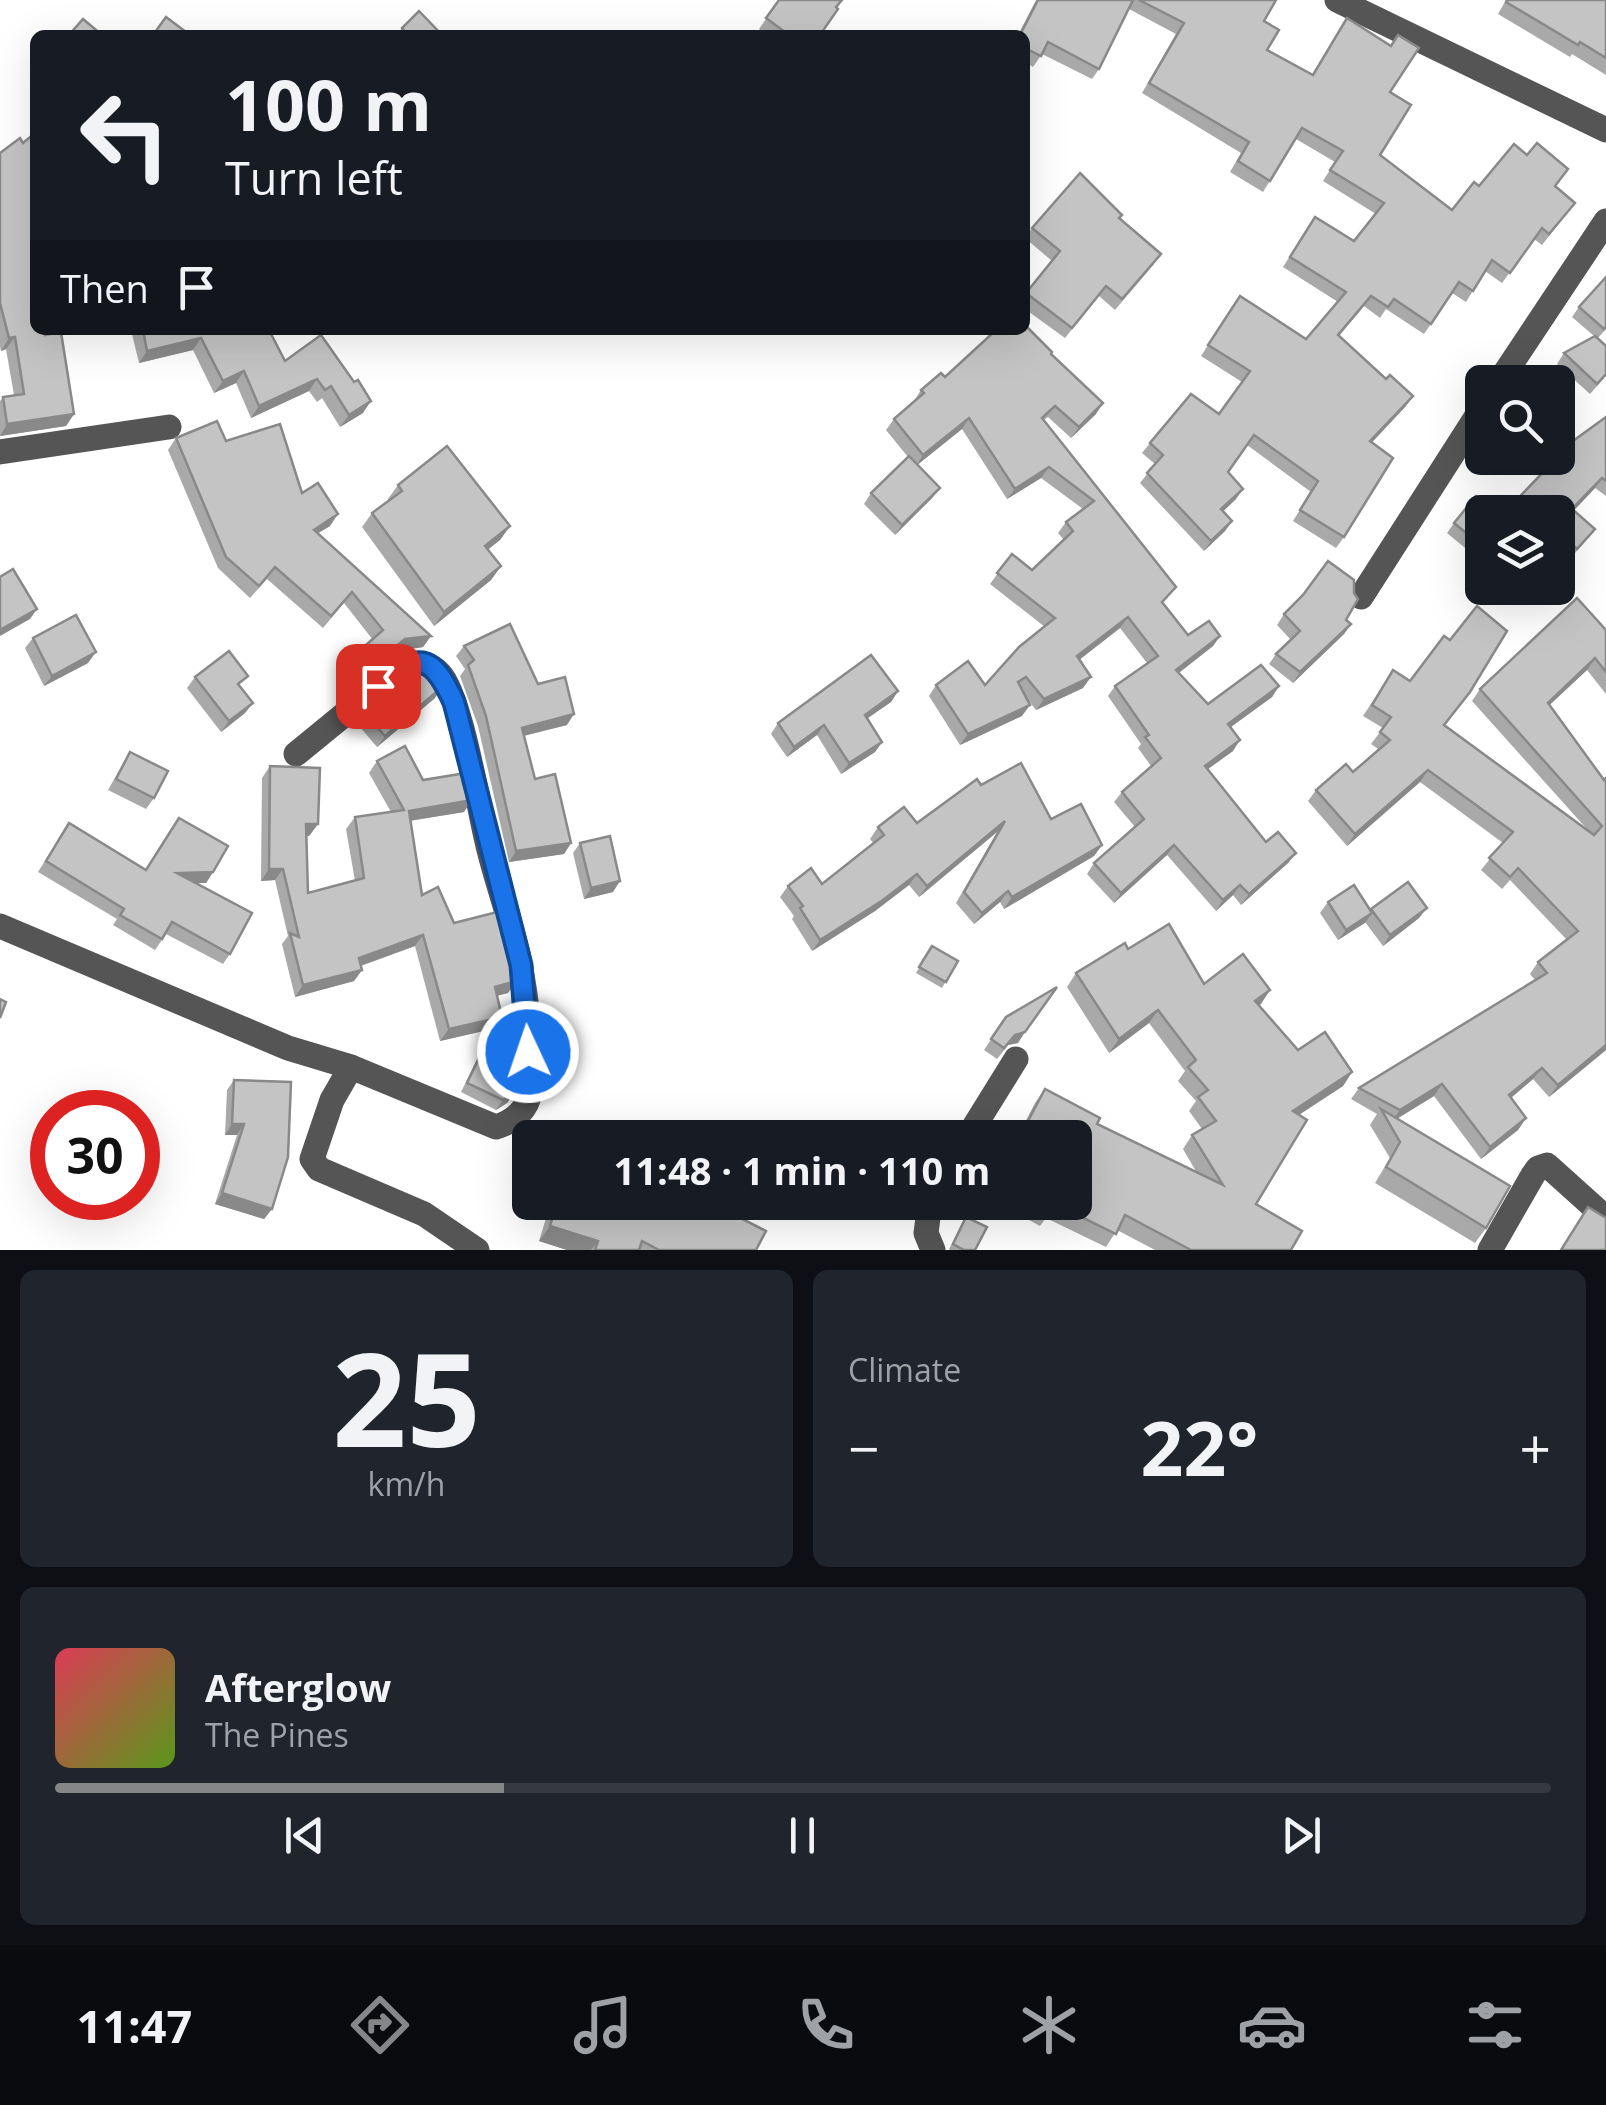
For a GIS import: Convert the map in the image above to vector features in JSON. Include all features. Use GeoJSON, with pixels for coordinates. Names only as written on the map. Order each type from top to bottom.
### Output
{"type":"FeatureCollection","features":[{"type":"Feature","properties":{"kind":"street"},"geometry":{"type":"LineString","coordinates":[[1338,0],[1606,130]]}},
{"type":"Feature","properties":{"kind":"street"},"geometry":{"type":"LineString","coordinates":[[1510,365],[1606,221]]}},
{"type":"Feature","properties":{"kind":"street"},"geometry":{"type":"LineString","coordinates":[[0,452],[170,427]]}},
{"type":"Feature","properties":{"kind":"street"},"geometry":{"type":"LineString","coordinates":[[1362,597],[1465,435]]}},
{"type":"Feature","properties":{"kind":"street"},"geometry":{"type":"LineString","coordinates":[[0,926],[288,1048],[350,1067],[496,1127],[503,1125],[524,1111],[530,1091],[521,965],[454,702],[442,675],[423,662],[406,664],[296,754]]}},
{"type":"Feature","properties":{"kind":"street"},"geometry":{"type":"LineString","coordinates":[[979,1120],[1016,1059]]}},
{"type":"Feature","properties":{"kind":"street"},"geometry":{"type":"LineString","coordinates":[[350,1067],[332,1100],[312,1159],[319,1169],[424,1214],[477,1250]]}},
{"type":"Feature","properties":{"kind":"street"},"geometry":{"type":"LineString","coordinates":[[1490,1250],[1533,1175],[1547,1164],[1606,1218]]}},
{"type":"Feature","properties":{"kind":"street"},"geometry":{"type":"LineString","coordinates":[[928,1220],[926,1233],[934,1250]]}},
{"type":"Feature","properties":{"kind":"building"},"geometry":{"type":"Polygon","coordinates":[[[779,0],[842,0],[823,30],[782,30],[766,18],[779,0]]]}},
{"type":"Feature","properties":{"kind":"building"},"geometry":{"type":"Polygon","coordinates":[[[1038,0],[1133,0],[1099,69],[1048,42],[1041,56],[1030,50],[1030,30],[1023,30],[1038,0]]]}},
{"type":"Feature","properties":{"kind":"building"},"geometry":{"type":"Polygon","coordinates":[[[1139,0],[1276,0],[1264,21],[1279,30],[1267,50],[1313,75],[1347,18],[1391,46],[1398,35],[1419,48],[1390,92],[1411,105],[1380,155],[1452,210],[1474,182],[1479,186],[1514,144],[1527,155],[1537,143],[1568,169],[1555,186],[1575,203],[1549,234],[1542,228],[1510,273],[1492,260],[1473,291],[1459,282],[1431,324],[1394,299],[1388,307],[1371,296],[1338,335],[1386,379],[1390,375],[1413,396],[1370,441],[1393,458],[1344,537],[1300,510],[1318,481],[1254,435],[1228,472],[1243,489],[1221,509],[1232,521],[1211,541],[1147,473],[1163,455],[1150,443],[1191,394],[1219,414],[1250,371],[1208,345],[1240,296],[1306,339],[1346,292],[1290,257],[1315,217],[1354,241],[1384,203],[1330,170],[1343,151],[1302,128],[1270,181],[1238,161],[1249,142],[1149,83],[1184,23],[1139,0]]]}},
{"type":"Feature","properties":{"kind":"building"},"geometry":{"type":"Polygon","coordinates":[[[1507,0],[1606,0],[1606,58],[1580,42],[1578,45],[1507,0]]]}},
{"type":"Feature","properties":{"kind":"building"},"geometry":{"type":"Polygon","coordinates":[[[419,11],[437,30],[404,30],[419,11]]]}},
{"type":"Feature","properties":{"kind":"building"},"geometry":{"type":"Polygon","coordinates":[[[166,17],[183,30],[157,30],[166,17]]]}},
{"type":"Feature","properties":{"kind":"building"},"geometry":{"type":"Polygon","coordinates":[[[83,19],[96,30],[73,30],[83,19]]]}},
{"type":"Feature","properties":{"kind":"building"},"geometry":{"type":"Polygon","coordinates":[[[30,137],[30,335],[61,335],[74,414],[7,424],[3,397],[24,394],[15,337],[9,338],[0,303],[0,153],[20,138],[23,143],[30,137]]]}},
{"type":"Feature","properties":{"kind":"building"},"geometry":{"type":"Polygon","coordinates":[[[1080,173],[1122,215],[1119,218],[1161,254],[1122,299],[1106,286],[1072,328],[1030,296],[1030,288],[1060,251],[1032,228],[1080,173]]]}},
{"type":"Feature","properties":{"kind":"building"},"geometry":{"type":"Polygon","coordinates":[[[1606,277],[1606,327],[1604,329],[1579,307],[1606,277]]]}},
{"type":"Feature","properties":{"kind":"building"},"geometry":{"type":"Polygon","coordinates":[[[1030,330],[1103,403],[1079,427],[1055,406],[1042,418],[1176,587],[1162,602],[1188,635],[1209,621],[1220,636],[1176,670],[1208,704],[1261,665],[1279,686],[1228,724],[1240,740],[1205,766],[1266,842],[1278,832],[1296,853],[1249,894],[1240,885],[1223,900],[1174,845],[1121,893],[1094,863],[1144,819],[1122,792],[1161,758],[1115,686],[1158,656],[1128,617],[1077,656],[1091,677],[1044,699],[1026,677],[1018,682],[1030,705],[968,734],[936,685],[968,661],[985,685],[1019,647],[1055,618],[997,573],[1012,554],[1032,570],[1073,531],[1066,522],[1094,501],[1049,467],[1015,489],[969,418],[923,455],[894,419],[941,373],[945,377],[991,335],[1030,335],[1030,330]]]}},
{"type":"Feature","properties":{"kind":"building"},"geometry":{"type":"Polygon","coordinates":[[[144,335],[272,335],[285,361],[321,335],[371,401],[349,415],[331,386],[325,390],[317,379],[259,406],[244,371],[223,381],[201,338],[147,351],[144,335]]]}},
{"type":"Feature","properties":{"kind":"building"},"geometry":{"type":"Polygon","coordinates":[[[1595,336],[1606,346],[1606,374],[1597,384],[1564,353],[1595,336]]]}},
{"type":"Feature","properties":{"kind":"building"},"geometry":{"type":"Polygon","coordinates":[[[1606,417],[1606,481],[1602,478],[1575,506],[1575,495],[1521,495],[1540,475],[1575,475],[1575,440],[1606,417]]]}},
{"type":"Feature","properties":{"kind":"building"},"geometry":{"type":"Polygon","coordinates":[[[217,421],[226,441],[280,424],[302,493],[318,483],[338,514],[314,530],[431,636],[405,639],[361,675],[349,660],[383,630],[352,592],[331,616],[275,567],[259,586],[226,557],[176,438],[217,421]]]}},
{"type":"Feature","properties":{"kind":"building"},"geometry":{"type":"Polygon","coordinates":[[[447,446],[510,526],[485,546],[501,566],[444,612],[372,513],[402,491],[398,485],[447,446]]]}},
{"type":"Feature","properties":{"kind":"building"},"geometry":{"type":"Polygon","coordinates":[[[909,456],[940,488],[902,525],[871,493],[909,456]]]}},
{"type":"Feature","properties":{"kind":"building"},"geometry":{"type":"Polygon","coordinates":[[[1465,510],[1465,532],[1454,523],[1465,510]]]}},
{"type":"Feature","properties":{"kind":"building"},"geometry":{"type":"Polygon","coordinates":[[[1575,512],[1595,529],[1575,547],[1575,512]]]}},
{"type":"Feature","properties":{"kind":"building"},"geometry":{"type":"Polygon","coordinates":[[[1328,561],[1354,580],[1358,599],[1346,620],[1351,624],[1300,672],[1276,654],[1300,631],[1284,614],[1328,561]]]}},
{"type":"Feature","properties":{"kind":"building"},"geometry":{"type":"Polygon","coordinates":[[[13,569],[37,609],[0,630],[0,577],[13,569]]]}},
{"type":"Feature","properties":{"kind":"building"},"geometry":{"type":"Polygon","coordinates":[[[1575,600],[1606,630],[1606,672],[1595,658],[1548,703],[1606,778],[1606,1045],[1558,1085],[1542,1068],[1509,1095],[1526,1118],[1490,1147],[1442,1084],[1400,1110],[1359,1088],[1547,973],[1538,962],[1578,931],[1518,868],[1510,877],[1489,858],[1513,832],[1428,770],[1355,834],[1316,790],[1346,764],[1353,772],[1390,740],[1380,732],[1391,717],[1372,705],[1393,670],[1410,681],[1444,636],[1450,640],[1477,606],[1507,631],[1470,692],[1444,725],[1594,835],[1602,826],[1480,689],[1570,605],[1575,605],[1575,600]]]}},
{"type":"Feature","properties":{"kind":"building"},"geometry":{"type":"Polygon","coordinates":[[[76,615],[96,652],[52,676],[33,638],[76,615]]]}},
{"type":"Feature","properties":{"kind":"building"},"geometry":{"type":"Polygon","coordinates":[[[510,624],[538,684],[565,677],[574,714],[522,728],[535,779],[555,774],[571,843],[516,851],[486,716],[468,665],[474,660],[464,646],[510,624]]]}},
{"type":"Feature","properties":{"kind":"building"},"geometry":{"type":"Polygon","coordinates":[[[229,651],[248,676],[238,684],[253,703],[229,721],[195,677],[229,651]]]}},
{"type":"Feature","properties":{"kind":"building"},"geometry":{"type":"Polygon","coordinates":[[[871,655],[898,691],[865,715],[882,742],[849,763],[824,725],[794,747],[778,723],[871,655]]]}},
{"type":"Feature","properties":{"kind":"building"},"geometry":{"type":"Polygon","coordinates":[[[420,669],[433,672],[442,687],[385,736],[367,716],[420,669]]]}},
{"type":"Feature","properties":{"kind":"building"},"geometry":{"type":"Polygon","coordinates":[[[405,746],[423,780],[466,773],[472,800],[409,811],[422,895],[438,887],[454,923],[501,911],[517,981],[495,987],[502,1017],[449,1029],[423,935],[359,958],[362,970],[303,985],[290,933],[299,937],[283,869],[269,869],[270,766],[320,768],[318,824],[306,824],[308,893],[364,878],[355,817],[404,810],[377,761],[405,746]]]}},
{"type":"Feature","properties":{"kind":"building"},"geometry":{"type":"Polygon","coordinates":[[[130,752],[168,771],[154,798],[116,779],[130,752]]]}},
{"type":"Feature","properties":{"kind":"building"},"geometry":{"type":"Polygon","coordinates":[[[1021,763],[1051,819],[1081,804],[1102,845],[1012,897],[1008,891],[982,913],[964,892],[1005,821],[927,886],[917,874],[820,940],[788,886],[811,868],[822,884],[884,835],[878,827],[904,807],[917,823],[977,779],[981,785],[1021,763]]]}},
{"type":"Feature","properties":{"kind":"building"},"geometry":{"type":"Polygon","coordinates":[[[179,818],[228,846],[213,872],[177,873],[252,913],[230,954],[172,922],[162,939],[120,915],[124,909],[46,861],[69,823],[146,870],[179,818]]]}},
{"type":"Feature","properties":{"kind":"building"},"geometry":{"type":"Polygon","coordinates":[[[610,836],[620,881],[591,888],[580,843],[610,836]]]}},
{"type":"Feature","properties":{"kind":"building"},"geometry":{"type":"Polygon","coordinates":[[[1408,882],[1427,908],[1390,935],[1371,909],[1408,882]]]}},
{"type":"Feature","properties":{"kind":"building"},"geometry":{"type":"Polygon","coordinates":[[[1354,885],[1372,913],[1346,930],[1328,902],[1354,885]]]}},
{"type":"Feature","properties":{"kind":"building"},"geometry":{"type":"Polygon","coordinates":[[[1169,924],[1204,984],[1243,954],[1270,990],[1255,1001],[1298,1050],[1325,1032],[1352,1072],[1293,1111],[1307,1120],[1256,1204],[1302,1231],[1291,1250],[1191,1250],[1125,1215],[1116,1234],[1088,1220],[1092,1220],[1092,1120],[1029,1120],[1045,1089],[1100,1118],[1097,1124],[1223,1185],[1192,1135],[1216,1121],[1198,1097],[1208,1090],[1188,1067],[1196,1060],[1158,1010],[1119,1039],[1076,973],[1125,943],[1128,949],[1169,924]]]}},
{"type":"Feature","properties":{"kind":"building"},"geometry":{"type":"Polygon","coordinates":[[[932,946],[958,961],[946,982],[919,967],[932,946]]]}},
{"type":"Feature","properties":{"kind":"building"},"geometry":{"type":"Polygon","coordinates":[[[1057,987],[1025,1032],[1015,1035],[1004,1048],[991,1039],[1006,1017],[1057,987]]]}},
{"type":"Feature","properties":{"kind":"building"},"geometry":{"type":"Polygon","coordinates":[[[496,1022],[521,1036],[517,1065],[521,1067],[520,1079],[514,1093],[503,1100],[467,1083],[496,1022]]]}},
{"type":"Feature","properties":{"kind":"building"},"geometry":{"type":"Polygon","coordinates":[[[234,1080],[291,1082],[288,1157],[272,1209],[222,1193],[244,1124],[232,1124],[234,1080]]]}},
{"type":"Feature","properties":{"kind":"building"},"geometry":{"type":"Polygon","coordinates":[[[1381,1109],[1510,1186],[1486,1228],[1386,1167],[1400,1142],[1381,1109]]]}},
{"type":"Feature","properties":{"kind":"building"},"geometry":{"type":"Polygon","coordinates":[[[1588,1207],[1606,1218],[1606,1250],[1561,1250],[1588,1207]]]}},
{"type":"Feature","properties":{"kind":"building"},"geometry":{"type":"Polygon","coordinates":[[[552,1220],[744,1220],[766,1231],[756,1250],[659,1250],[642,1241],[639,1250],[595,1250],[598,1241],[550,1226],[552,1220]]]}},
{"type":"Feature","properties":{"kind":"building"},"geometry":{"type":"Polygon","coordinates":[[[965,1220],[987,1227],[975,1250],[953,1244],[965,1220]]]}},
{"type":"Feature","properties":{"kind":"route"},"geometry":{"type":"LineString","coordinates":[[378,686],[406,664],[423,662],[442,675],[454,702],[521,965],[528,1052]]}}]}
